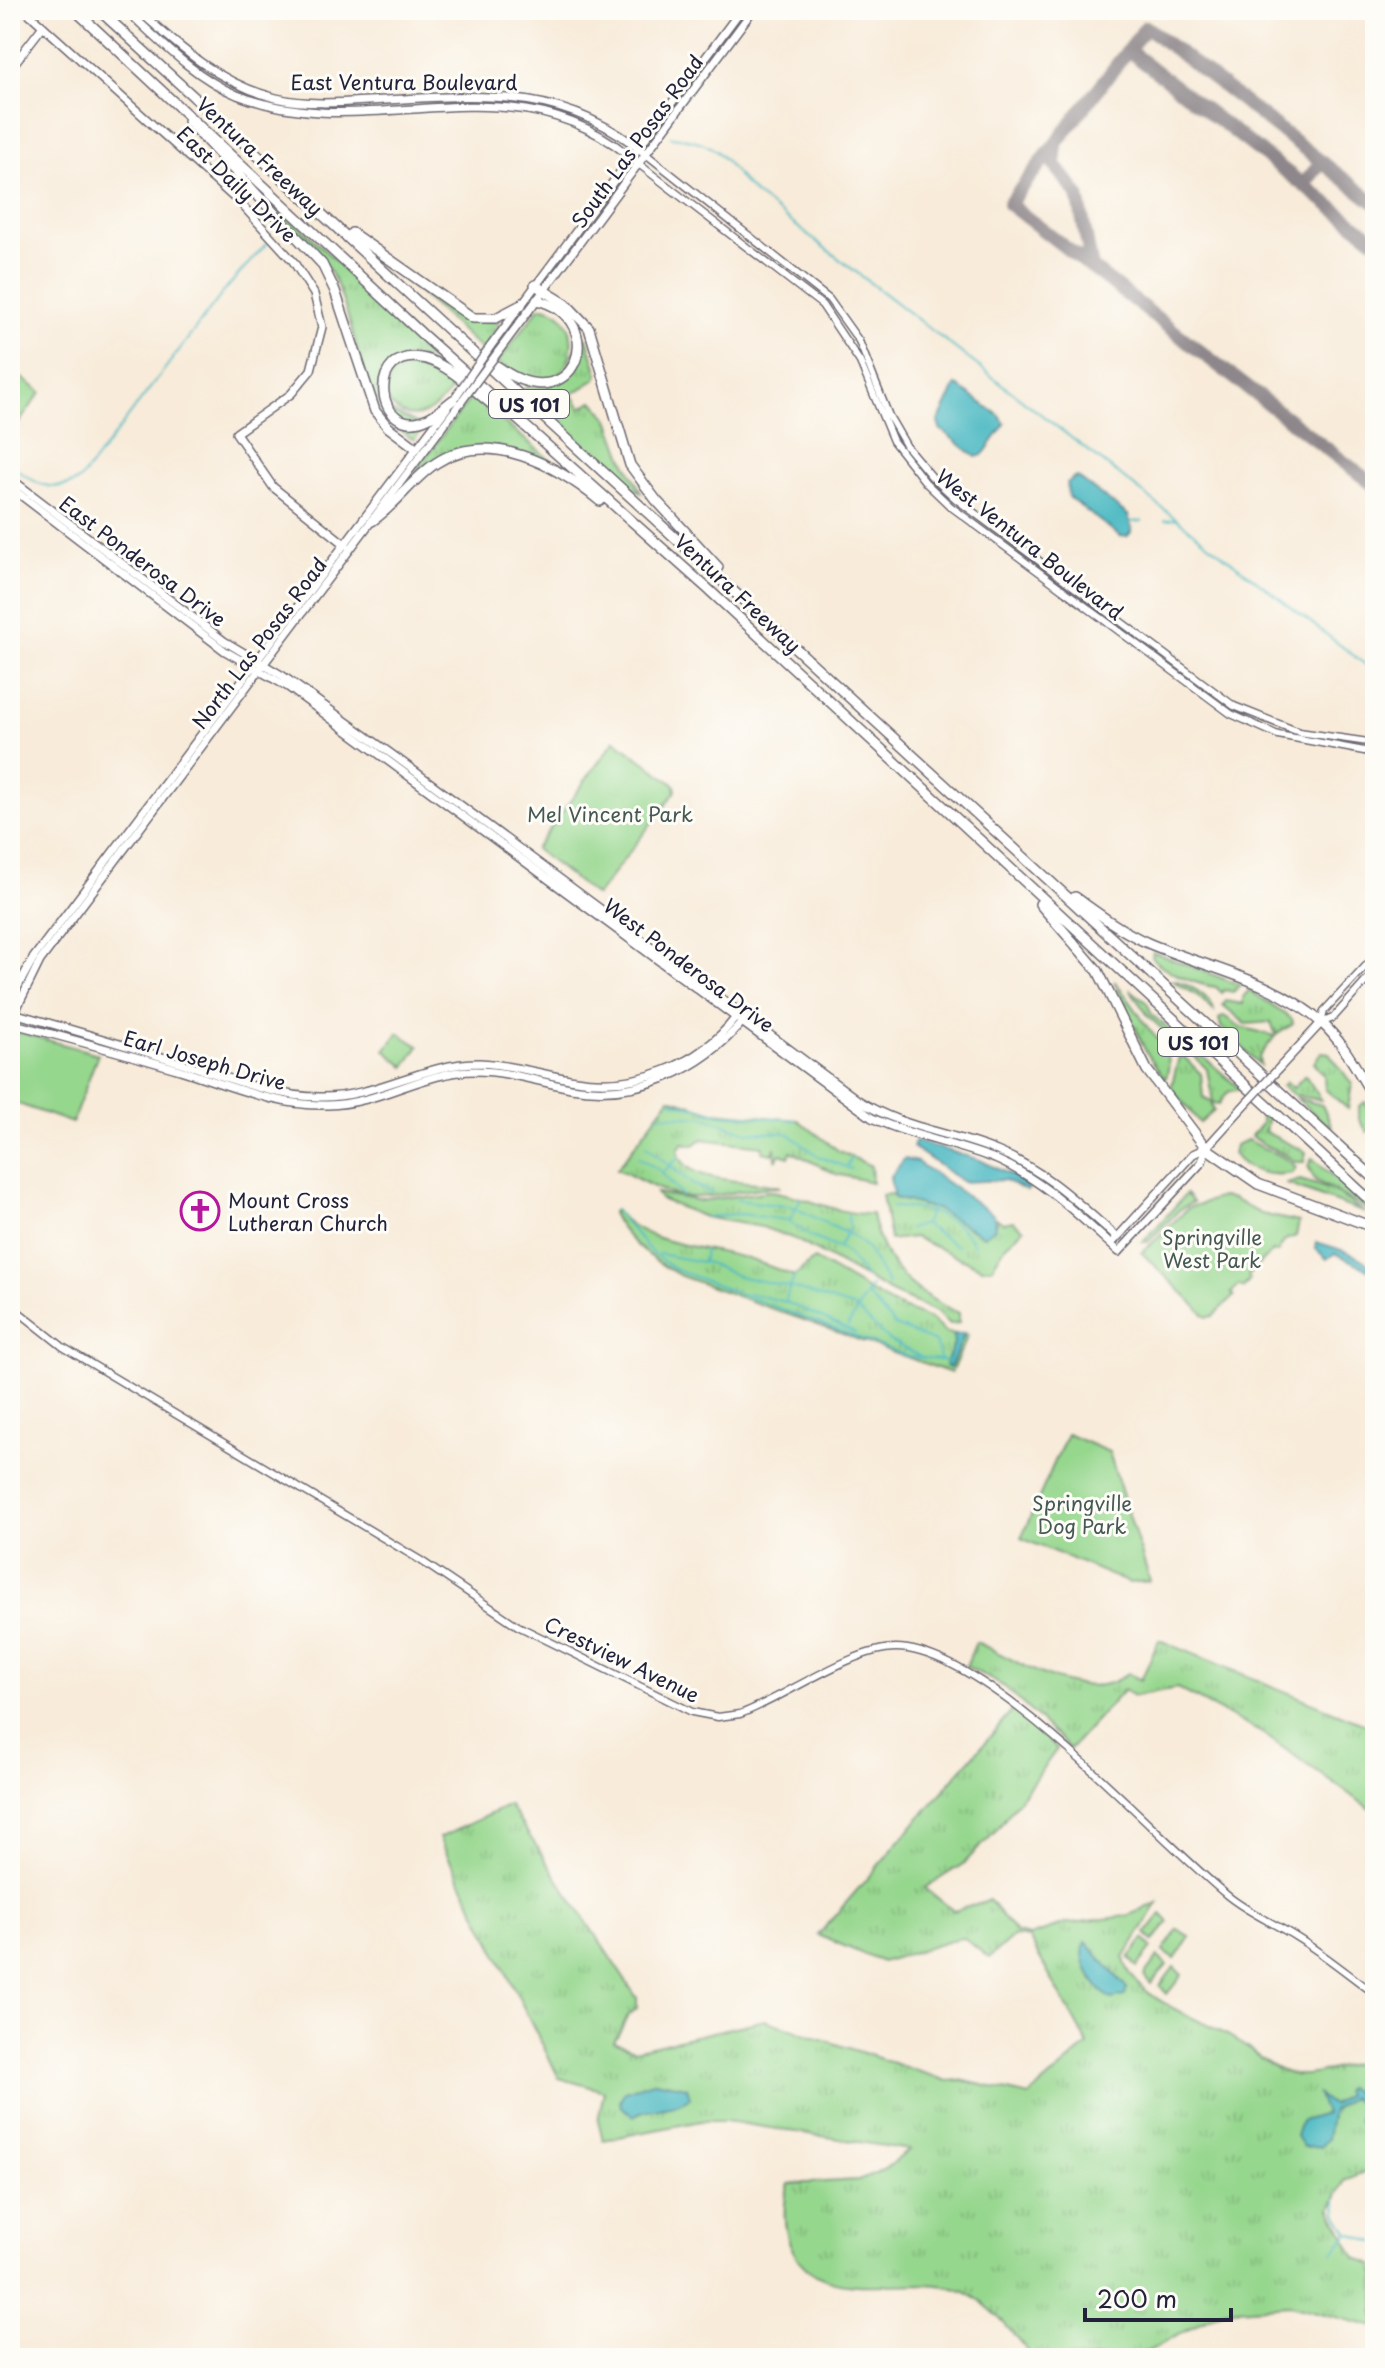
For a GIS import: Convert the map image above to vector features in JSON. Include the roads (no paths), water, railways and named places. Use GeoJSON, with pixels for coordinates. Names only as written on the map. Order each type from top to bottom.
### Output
{"type":"FeatureCollection","features":[{"type":"Feature","properties":{"kind":"highway","name":"Ventura Freeway"},"geometry":{"type":"LineString","coordinates":[[75,10],[422,334],[657,543],[1375,1205]]}},
{"type":"Feature","properties":{"kind":"highway","name":"Ventura Freeway"},"geometry":{"type":"LineString","coordinates":[[99,10],[1375,1179]]}},
{"type":"Feature","properties":{"kind":"highway"},"geometry":{"type":"LineString","coordinates":[[162,88],[322,264],[335,291],[375,411],[393,431],[419,450]]}},
{"type":"Feature","properties":{"kind":"highway"},"geometry":{"type":"LineString","coordinates":[[326,215],[473,318],[496,318],[521,305]]}},
{"type":"Feature","properties":{"kind":"highway"},"geometry":{"type":"LineString","coordinates":[[535,285],[577,313],[589,328],[620,439],[636,475],[734,590]]}},
{"type":"Feature","properties":{"kind":"highway"},"geometry":{"type":"LineString","coordinates":[[444,324],[518,381],[535,386],[549,384],[573,365],[578,338],[570,320],[550,305],[537,300]]}},
{"type":"Feature","properties":{"kind":"highway"},"geometry":{"type":"LineString","coordinates":[[457,399],[427,419],[409,421],[396,416],[387,406],[383,383],[391,368],[400,361],[411,358],[429,360],[540,440]]}},
{"type":"Feature","properties":{"kind":"highway"},"geometry":{"type":"LineString","coordinates":[[372,521],[436,463],[456,453],[487,449],[527,458],[566,476],[657,543]]}},
{"type":"Feature","properties":{"kind":"highway"},"geometry":{"type":"LineString","coordinates":[[1037,869],[1131,935],[1253,981],[1321,1023],[1375,1099]]}},
{"type":"Feature","properties":{"kind":"highway"},"geometry":{"type":"LineString","coordinates":[[1022,879],[1098,971],[1147,1070],[1206,1148],[1258,1184],[1375,1228]]}},
{"type":"Feature","properties":{"kind":"main road","name":"East Daily Drive"},"geometry":{"type":"LineString","coordinates":[[25,10],[251,214],[293,261],[310,288],[322,327],[311,370],[291,394],[236,433],[273,487],[343,543]]}},
{"type":"Feature","properties":{"kind":"main road","name":"East Ventura Boulevard"},"geometry":{"type":"LineString","coordinates":[[126,10],[205,77],[263,103],[317,112],[517,107],[583,126],[640,165]]}},
{"type":"Feature","properties":{"kind":"main road","name":"East Ventura Boulevard"},"geometry":{"type":"LineString","coordinates":[[138,10],[211,71],[271,96],[325,103],[473,96],[526,98],[583,114],[647,155]]}},
{"type":"Feature","properties":{"kind":"main road","name":"South Las Posas Road"},"geometry":{"type":"LineString","coordinates":[[535,285],[741,10]]}},
{"type":"Feature","properties":{"kind":"main road","name":"South Las Posas Road"},"geometry":{"type":"LineString","coordinates":[[545,290],[640,165],[751,10]]}},
{"type":"Feature","properties":{"kind":"main road"},"geometry":{"type":"LineString","coordinates":[[10,69],[43,26]]}},
{"type":"Feature","properties":{"kind":"main road","name":"North Las Posas Road"},"geometry":{"type":"LineString","coordinates":[[494,350],[535,285]]}},
{"type":"Feature","properties":{"kind":"main road","name":"North Las Posas Road"},"geometry":{"type":"LineString","coordinates":[[10,1001],[34,957],[228,704],[343,543],[419,450],[494,350],[545,290]]}},
{"type":"Feature","properties":{"kind":"main road","name":"North Las Posas Road"},"geometry":{"type":"LineString","coordinates":[[256,665],[351,549],[419,450]]}},
{"type":"Feature","properties":{"kind":"main road","name":"East Ponderosa Drive"},"geometry":{"type":"LineString","coordinates":[[10,478],[77,532],[256,665]]}},
{"type":"Feature","properties":{"kind":"main road","name":"East Ponderosa Drive"},"geometry":{"type":"LineString","coordinates":[[10,487],[72,538],[256,665]]}},
{"type":"Feature","properties":{"kind":"main road"},"geometry":{"type":"LineString","coordinates":[[343,543],[351,549]]}},
{"type":"Feature","properties":{"kind":"main road","name":"West Ponderosa Drive"},"geometry":{"type":"LineString","coordinates":[[256,665],[336,719],[744,1013],[858,1100],[897,1125]]}},
{"type":"Feature","properties":{"kind":"main road","name":"West Ponderosa Drive"},"geometry":{"type":"LineString","coordinates":[[446,799],[853,1107],[897,1125],[972,1142],[1060,1187],[1114,1241],[1119,1252],[1202,1162],[1206,1148]]}},
{"type":"Feature","properties":{"kind":"main road","name":"North Las Posas Road"},"geometry":{"type":"LineString","coordinates":[[10,1023],[36,967],[118,850]]}},
{"type":"Feature","properties":{"kind":"main road","name":"Earl Joseph Drive"},"geometry":{"type":"LineString","coordinates":[[12,1013],[272,1091],[322,1101]]}},
{"type":"Feature","properties":{"kind":"main road","name":"Earl Joseph Drive"},"geometry":{"type":"LineString","coordinates":[[10,1023],[109,1048],[279,1100],[322,1101],[368,1092],[440,1067],[502,1069],[584,1082],[638,1079],[668,1069],[696,1054],[744,1013]]}},
{"type":"Feature","properties":{"kind":"main road"},"geometry":{"type":"LineString","coordinates":[[1114,1241],[1193,1154],[1206,1148],[1321,1023]]}},
{"type":"Feature","properties":{"kind":"street","name":"West Ventura Boulevard"},"geometry":{"type":"LineString","coordinates":[[647,155],[829,299],[859,341],[889,416],[907,447],[956,499],[1234,706],[1299,732],[1375,743]]}},
{"type":"Feature","properties":{"kind":"street","name":"West Ventura Boulevard"},"geometry":{"type":"LineString","coordinates":[[640,165],[822,305],[856,354],[896,447],[950,506],[1231,714],[1278,735],[1375,753]]}},
{"type":"Feature","properties":{"kind":"street"},"geometry":{"type":"LineString","coordinates":[[1321,1023],[1324,1011],[1375,956]]}},
{"type":"Feature","properties":{"kind":"street"},"geometry":{"type":"LineString","coordinates":[[1321,1023],[1333,1018],[1375,971]]}},
{"type":"Feature","properties":{"kind":"street","name":"Crestview Avenue"},"geometry":{"type":"LineString","coordinates":[[10,1305],[63,1347],[410,1554],[518,1626],[692,1712],[718,1717],[740,1714],[865,1655],[889,1649],[913,1650],[979,1679],[1017,1705],[1228,1896],[1306,1944],[1375,1994]]}},
{"type":"Feature","properties":{"kind":"water"},"geometry":{"type":"Polygon","coordinates":[[[956,385],[1000,416],[1005,424],[983,455],[976,457],[940,429],[938,422],[956,385]]]}},
{"type":"Feature","properties":{"kind":"water"},"geometry":{"type":"Polygon","coordinates":[[[1077,477],[1128,515],[1132,531],[1127,537],[1120,536],[1068,497],[1067,483],[1077,477]]]}},
{"type":"Feature","properties":{"kind":"water"},"geometry":{"type":"Polygon","coordinates":[[[915,1141],[980,1160],[1031,1185],[1027,1191],[1004,1180],[963,1182],[913,1147],[915,1141]]]}},
{"type":"Feature","properties":{"kind":"water"},"geometry":{"type":"Polygon","coordinates":[[[904,1159],[917,1162],[994,1215],[995,1228],[984,1236],[936,1209],[894,1198],[890,1178],[904,1159]]]}},
{"type":"Feature","properties":{"kind":"water"},"geometry":{"type":"Polygon","coordinates":[[[1316,1242],[1358,1257],[1375,1273],[1335,1253],[1327,1259],[1316,1249],[1316,1242]]]}},
{"type":"Feature","properties":{"kind":"water"},"geometry":{"type":"Polygon","coordinates":[[[965,1333],[950,1368],[945,1366],[954,1343],[953,1335],[965,1333]]]}},
{"type":"Feature","properties":{"kind":"water"},"geometry":{"type":"Polygon","coordinates":[[[1086,1942],[1127,1988],[1125,1996],[1111,1999],[1099,1988],[1086,1965],[1086,1942]]]}},
{"type":"Feature","properties":{"kind":"water"},"geometry":{"type":"Polygon","coordinates":[[[655,2081],[687,2087],[690,2097],[634,2116],[621,2107],[620,2100],[625,2091],[655,2081]]]}},
{"type":"Feature","properties":{"kind":"water"},"geometry":{"type":"Polygon","coordinates":[[[1347,2087],[1375,2107],[1375,2158],[1371,2136],[1359,2122],[1360,2104],[1352,2097],[1332,2111],[1327,2139],[1321,2146],[1303,2147],[1296,2136],[1301,2121],[1325,2114],[1318,2095],[1332,2105],[1346,2095],[1344,2091],[1347,2087]]]}},
{"type":"Feature","properties":{"kind":"waterway"},"geometry":{"type":"LineString","coordinates":[[671,137],[689,139],[712,148],[755,194],[1375,672]]}},
{"type":"Feature","properties":{"kind":"waterway"},"geometry":{"type":"LineString","coordinates":[[10,464],[43,485],[60,486],[80,480],[225,290],[267,243]]}},
{"type":"Feature","properties":{"kind":"waterway"},"geometry":{"type":"LineString","coordinates":[[1165,520],[1176,519]]}},
{"type":"Feature","properties":{"kind":"waterway"},"geometry":{"type":"LineString","coordinates":[[1131,522],[1142,521]]}},
{"type":"Feature","properties":{"kind":"waterway"},"geometry":{"type":"LineString","coordinates":[[671,1101],[721,1114],[795,1120]]}},
{"type":"Feature","properties":{"kind":"waterway"},"geometry":{"type":"LineString","coordinates":[[659,1115],[704,1117],[747,1132],[788,1133],[818,1156],[851,1169]]}},
{"type":"Feature","properties":{"kind":"waterway"},"geometry":{"type":"LineString","coordinates":[[645,1145],[692,1184],[712,1193]]}},
{"type":"Feature","properties":{"kind":"waterway"},"geometry":{"type":"LineString","coordinates":[[638,1157],[659,1170],[682,1196]]}},
{"type":"Feature","properties":{"kind":"waterway"},"geometry":{"type":"LineString","coordinates":[[663,1172],[679,1157]]}},
{"type":"Feature","properties":{"kind":"waterway"},"geometry":{"type":"LineString","coordinates":[[848,1165],[851,1159]]}},
{"type":"Feature","properties":{"kind":"waterway"},"geometry":{"type":"LineString","coordinates":[[790,1220],[801,1198]]}},
{"type":"Feature","properties":{"kind":"waterway"},"geometry":{"type":"LineString","coordinates":[[737,1200],[793,1207],[854,1237],[867,1248],[888,1284]]}},
{"type":"Feature","properties":{"kind":"waterway"},"geometry":{"type":"LineString","coordinates":[[892,1207],[928,1211],[950,1220],[960,1227],[974,1246]]}},
{"type":"Feature","properties":{"kind":"waterway"},"geometry":{"type":"LineString","coordinates":[[925,1222],[932,1208]]}},
{"type":"Feature","properties":{"kind":"waterway"},"geometry":{"type":"LineString","coordinates":[[615,1210],[652,1253],[674,1269],[907,1356],[948,1361]]}},
{"type":"Feature","properties":{"kind":"waterway"},"geometry":{"type":"LineString","coordinates":[[706,1217],[741,1214],[787,1220],[812,1237],[845,1251],[866,1278]]}},
{"type":"Feature","properties":{"kind":"waterway"},"geometry":{"type":"LineString","coordinates":[[839,1247],[849,1228],[848,1215]]}},
{"type":"Feature","properties":{"kind":"waterway"},"geometry":{"type":"LineString","coordinates":[[909,1229],[924,1224],[957,1246]]}},
{"type":"Feature","properties":{"kind":"waterway"},"geometry":{"type":"LineString","coordinates":[[703,1261],[705,1250]]}},
{"type":"Feature","properties":{"kind":"waterway"},"geometry":{"type":"LineString","coordinates":[[658,1254],[708,1263],[738,1276],[790,1287],[855,1308],[888,1340],[921,1357]]}},
{"type":"Feature","properties":{"kind":"waterway"},"geometry":{"type":"LineString","coordinates":[[785,1300],[795,1275]]}},
{"type":"Feature","properties":{"kind":"waterway"},"geometry":{"type":"LineString","coordinates":[[848,1326],[871,1286]]}},
{"type":"Feature","properties":{"kind":"waterway"},"geometry":{"type":"LineString","coordinates":[[748,1293],[786,1302],[855,1333]]}},
{"type":"Feature","properties":{"kind":"waterway"},"geometry":{"type":"LineString","coordinates":[[866,1294],[895,1326],[935,1342],[940,1358]]}},
{"type":"Feature","properties":{"kind":"waterway"},"geometry":{"type":"LineString","coordinates":[[1336,2201],[1337,2214],[1348,2232]]}},
{"type":"Feature","properties":{"kind":"waterway"},"geometry":{"type":"LineString","coordinates":[[1333,2252],[1349,2233],[1375,2242]]}},
{"type":"Feature","properties":{"kind":"place","name":"Mount Cross Lutheran Church"},"geometry":{"type":"Point","coordinates":[200,1211]}},
{"type":"Feature","properties":{"kind":"park label","name":"Mel Vincent Park"},"geometry":{"type":"Point","coordinates":[610,814]}},
{"type":"Feature","properties":{"kind":"park label","name":"Springville West Park"},"geometry":{"type":"Point","coordinates":[1212,1248]}},
{"type":"Feature","properties":{"kind":"park label","name":"Springville Dog Park"},"geometry":{"type":"Point","coordinates":[1082,1514]}}]}
